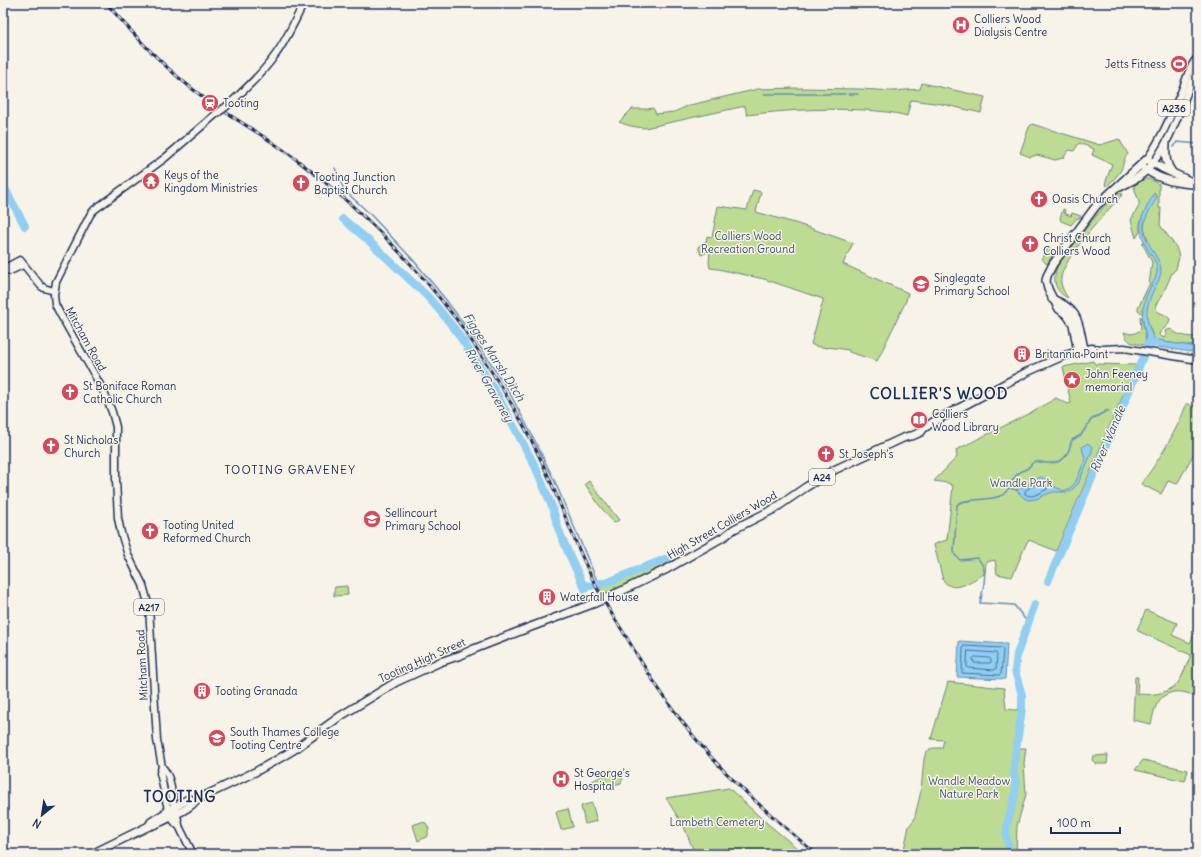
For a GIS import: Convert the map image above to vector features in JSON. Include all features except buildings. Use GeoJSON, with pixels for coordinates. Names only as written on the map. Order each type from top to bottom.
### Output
{"type":"FeatureCollection","features":[{"type":"Feature","properties":{"kind":"highway"},"geometry":{"type":"LineString","coordinates":[[1166,144],[1166,162],[1170,170],[1177,175]]}},
{"type":"Feature","properties":{"kind":"highway"},"geometry":{"type":"LineString","coordinates":[[1083,349],[1076,317],[1062,303],[1052,299],[1048,289],[1046,281],[1047,276],[1053,264],[1096,206],[1115,189],[1137,178],[1150,161],[1198,185]]}},
{"type":"Feature","properties":{"kind":"highway"},"geometry":{"type":"LineString","coordinates":[[1144,167],[1153,174],[1169,181],[1198,185]]}},
{"type":"Feature","properties":{"kind":"highway"},"geometry":{"type":"LineString","coordinates":[[1169,181],[1177,175]]}},
{"type":"Feature","properties":{"kind":"highway","name":"High Street Colliers Wood"},"geometry":{"type":"LineString","coordinates":[[541,623],[591,606],[667,569],[725,536],[734,529],[774,509],[831,472],[858,458],[921,432],[923,429],[1027,372],[1083,349]]}},
{"type":"Feature","properties":{"kind":"highway","name":"Tooting High Street"},"geometry":{"type":"LineString","coordinates":[[92,854],[149,826],[151,822],[191,806],[194,801],[255,772],[280,758],[396,682],[440,662],[541,623]]}},
{"type":"Feature","properties":{"kind":"main road"},"geometry":{"type":"LineString","coordinates":[[4,271],[7,267],[22,263],[41,286],[54,291],[61,270],[94,210],[165,158],[227,106],[258,76],[277,53],[304,3]]}},
{"type":"Feature","properties":{"kind":"main road","name":"A236"},"geometry":{"type":"LineString","coordinates":[[1150,161],[1180,95],[1190,67],[1198,57]]}},
{"type":"Feature","properties":{"kind":"main road","name":"A236"},"geometry":{"type":"LineString","coordinates":[[1150,161],[1166,144],[1198,66]]}},
{"type":"Feature","properties":{"kind":"main road","name":"Mitcham Road"},"geometry":{"type":"LineString","coordinates":[[54,291],[55,302],[59,312],[103,390],[114,418],[116,433],[115,470],[118,518],[128,555],[143,585],[149,607],[157,740],[162,767],[160,773],[173,812]]}},
{"type":"Feature","properties":{"kind":"main road"},"geometry":{"type":"LineString","coordinates":[[1083,349],[1089,353],[1124,348],[1198,360]]}},
{"type":"Feature","properties":{"kind":"main road","name":"A217"},"geometry":{"type":"LineString","coordinates":[[173,812],[193,854]]}},
{"type":"Feature","properties":{"kind":"green space"},"geometry":{"type":"Polygon","coordinates":[[[922,83],[985,97],[981,113],[942,104],[911,100],[907,116],[880,111],[835,109],[747,115],[745,106],[645,128],[619,122],[632,109],[653,108],[656,114],[674,112],[690,105],[758,89],[798,88],[893,91],[920,89],[922,83]]]}},
{"type":"Feature","properties":{"kind":"green space"},"geometry":{"type":"Polygon","coordinates":[[[1032,124],[1100,145],[1119,139],[1128,154],[1120,172],[1107,186],[1105,184],[1112,164],[1092,155],[1094,149],[1079,143],[1074,151],[1069,150],[1063,158],[1055,160],[1037,155],[1030,157],[1020,153],[1029,127],[1032,124]]]}},
{"type":"Feature","properties":{"kind":"green space"},"geometry":{"type":"Polygon","coordinates":[[[1145,179],[1150,179],[1159,184],[1159,208],[1161,208],[1160,225],[1176,247],[1179,257],[1176,269],[1172,273],[1162,296],[1156,304],[1156,309],[1170,319],[1168,325],[1160,332],[1159,335],[1164,338],[1166,335],[1165,331],[1171,329],[1180,335],[1198,337],[1198,347],[1154,339],[1146,317],[1138,310],[1149,285],[1152,262],[1142,243],[1148,241],[1144,227],[1147,208],[1141,220],[1140,232],[1136,238],[1131,220],[1139,206],[1134,187],[1145,179]]]}},
{"type":"Feature","properties":{"kind":"green space","name":"Colliers Wood Recreation Ground"},"geometry":{"type":"Polygon","coordinates":[[[753,190],[761,192],[756,212],[798,224],[853,243],[843,264],[908,293],[906,301],[877,361],[849,352],[849,350],[815,346],[811,344],[823,299],[764,279],[710,268],[710,251],[701,255],[698,247],[706,241],[707,236],[712,237],[718,206],[747,210],[753,190]]]}},
{"type":"Feature","properties":{"kind":"green space"},"geometry":{"type":"Polygon","coordinates":[[[1117,193],[1123,194],[1087,234],[1069,259],[1064,269],[1061,283],[1068,298],[1057,289],[1055,276],[1058,265],[1092,221],[1117,193]]]}},
{"type":"Feature","properties":{"kind":"green space"},"geometry":{"type":"Polygon","coordinates":[[[1063,209],[1065,210],[1064,213],[1071,216],[1072,213],[1081,216],[1071,225],[1061,221],[1060,218],[1063,209]]]}},
{"type":"Feature","properties":{"kind":"green space"},"geometry":{"type":"Polygon","coordinates":[[[1050,248],[1055,252],[1047,264],[1041,259],[1047,249],[1050,248]]]}},
{"type":"Feature","properties":{"kind":"green space"},"geometry":{"type":"Polygon","coordinates":[[[1140,316],[1142,318],[1146,338],[1145,345],[1132,343],[1127,339],[1124,332],[1133,334],[1141,329],[1140,316]]]}},
{"type":"Feature","properties":{"kind":"green space","name":"Wandle Park"},"geometry":{"type":"Polygon","coordinates":[[[1093,361],[1095,364],[1136,365],[1056,551],[1029,540],[1012,577],[997,574],[995,560],[986,562],[985,574],[967,583],[957,587],[947,584],[943,580],[934,545],[947,540],[953,486],[948,483],[934,481],[957,457],[956,450],[1030,413],[1056,398],[1068,404],[1071,403],[1063,367],[1093,361]]]}},
{"type":"Feature","properties":{"kind":"green space"},"geometry":{"type":"Polygon","coordinates":[[[1187,403],[1198,410],[1198,446],[1177,484],[1168,481],[1161,494],[1141,484],[1167,445],[1187,403]]]}},
{"type":"Feature","properties":{"kind":"green space"},"geometry":{"type":"Polygon","coordinates":[[[589,481],[619,520],[614,523],[599,505],[585,484],[589,481]]]}},
{"type":"Feature","properties":{"kind":"green space"},"geometry":{"type":"Polygon","coordinates":[[[667,557],[667,560],[671,560],[670,562],[618,589],[615,587],[613,591],[603,596],[599,586],[602,584],[598,580],[606,581],[667,557]]]}},
{"type":"Feature","properties":{"kind":"green space"},"geometry":{"type":"Polygon","coordinates":[[[347,586],[348,595],[334,596],[335,587],[347,586]]]}},
{"type":"Feature","properties":{"kind":"green space"},"geometry":{"type":"Polygon","coordinates":[[[1146,610],[1177,623],[1172,635],[1190,643],[1198,626],[1198,699],[1183,692],[1172,692],[1167,694],[1157,703],[1151,724],[1133,720],[1135,677],[1138,677],[1137,694],[1164,692],[1178,683],[1191,655],[1137,630],[1146,610]]]}},
{"type":"Feature","properties":{"kind":"green space","name":"Wandle Meadow Nature Park"},"geometry":{"type":"Polygon","coordinates":[[[948,682],[1004,688],[1006,709],[1022,709],[1016,748],[1026,748],[1024,763],[1026,794],[1017,826],[1016,854],[903,854],[909,826],[914,820],[921,791],[926,752],[934,748],[942,748],[944,740],[931,739],[948,682]]]}},
{"type":"Feature","properties":{"kind":"green space"},"geometry":{"type":"Polygon","coordinates":[[[1108,755],[1107,764],[1096,764],[1092,760],[1093,756],[1108,755]]]}},
{"type":"Feature","properties":{"kind":"green space"},"geometry":{"type":"Polygon","coordinates":[[[1143,760],[1188,770],[1185,781],[1135,770],[1143,760]]]}},
{"type":"Feature","properties":{"kind":"green space"},"geometry":{"type":"Polygon","coordinates":[[[612,770],[623,778],[621,783],[589,789],[589,783],[612,770]]]}},
{"type":"Feature","properties":{"kind":"green space","name":"Lambeth Cemetery"},"geometry":{"type":"Polygon","coordinates":[[[729,788],[762,819],[804,854],[695,854],[684,827],[666,798],[729,788]]]}},
{"type":"Feature","properties":{"kind":"green space"},"geometry":{"type":"Polygon","coordinates":[[[592,803],[597,821],[585,824],[581,806],[592,803]]]}},
{"type":"Feature","properties":{"kind":"green space"},"geometry":{"type":"Polygon","coordinates":[[[568,809],[573,827],[561,830],[556,812],[568,809]]]}},
{"type":"Feature","properties":{"kind":"green space"},"geometry":{"type":"Polygon","coordinates":[[[421,822],[426,823],[429,829],[428,836],[418,841],[413,825],[421,822]]]}},
{"type":"Feature","properties":{"kind":"water"},"geometry":{"type":"Polygon","coordinates":[[[1154,193],[1157,197],[1146,217],[1144,232],[1159,261],[1161,270],[1159,279],[1149,301],[1147,318],[1154,339],[1198,347],[1198,353],[1145,345],[1146,336],[1142,314],[1147,294],[1154,282],[1157,266],[1141,233],[1141,221],[1154,193]]]}},
{"type":"Feature","properties":{"kind":"water"},"geometry":{"type":"Polygon","coordinates":[[[1088,443],[1092,447],[1092,452],[1078,484],[1069,492],[1052,492],[1036,499],[1028,500],[1017,491],[1018,488],[1023,488],[1041,477],[1063,491],[1070,488],[1077,480],[1085,459],[1082,447],[1088,443]]]}},
{"type":"Feature","properties":{"kind":"water"},"geometry":{"type":"Polygon","coordinates":[[[959,641],[1007,644],[1005,679],[957,677],[959,641]]]}},
{"type":"Feature","properties":{"kind":"waterway"},"geometry":{"type":"LineString","coordinates":[[764,94],[845,94]]}},
{"type":"Feature","properties":{"kind":"waterway"},"geometry":{"type":"LineString","coordinates":[[848,94],[858,94]]}},
{"type":"Feature","properties":{"kind":"waterway"},"geometry":{"type":"LineString","coordinates":[[1174,147],[1177,142],[1198,144]]}},
{"type":"Feature","properties":{"kind":"waterway","name":"Figges Marsh Ditch"},"geometry":{"type":"LineString","coordinates":[[335,168],[344,190],[369,213],[414,261],[446,300],[473,336],[508,390],[555,482],[598,583]]}},
{"type":"Feature","properties":{"kind":"waterway","name":"River Graveney"},"geometry":{"type":"LineString","coordinates":[[3,185],[25,226]]}},
{"type":"Feature","properties":{"kind":"waterway","name":"River Graveney"},"geometry":{"type":"LineString","coordinates":[[343,219],[369,241],[427,296],[457,332],[478,364],[495,391],[535,466],[553,509],[558,528],[585,589]]}},
{"type":"Feature","properties":{"kind":"waterway","name":"River Wandle"},"geometry":{"type":"LineString","coordinates":[[1048,581],[1148,344],[1152,342],[1156,343]]}},
{"type":"Feature","properties":{"kind":"waterway","name":"River Wandle"},"geometry":{"type":"LineString","coordinates":[[1117,410],[1122,409]]}},
{"type":"Feature","properties":{"kind":"waterway"},"geometry":{"type":"LineString","coordinates":[[1028,623],[1014,605],[980,603],[984,586],[984,573],[981,563],[977,558],[960,560],[955,555],[954,551],[957,505],[964,501],[995,498],[1003,495],[1016,475],[1028,468],[1035,461],[1054,463],[1062,460],[1068,453],[1072,440],[1081,435],[1091,420],[1106,411],[1109,411]]}},
{"type":"Feature","properties":{"kind":"waterway"},"geometry":{"type":"LineString","coordinates":[[1009,488],[1017,490]]}},
{"type":"Feature","properties":{"kind":"waterway","name":"River Graveney"},"geometry":{"type":"LineString","coordinates":[[584,585],[591,586],[598,583],[606,583],[665,559],[669,559]]}},
{"type":"Feature","properties":{"kind":"waterway","name":"River Wandle"},"geometry":{"type":"LineString","coordinates":[[1010,854],[1006,836],[1007,825],[1015,796],[1016,784],[1014,764],[1022,709],[1022,695],[1015,671],[1017,654],[1035,604]]}},
{"type":"Feature","properties":{"kind":"railway"},"geometry":{"type":"LineString","coordinates":[[106,3],[152,53],[176,76],[214,105],[282,149],[315,174],[378,230],[417,271],[457,320],[521,420],[541,460],[598,590],[656,685],[688,730],[724,771],[762,808],[816,854]]}},
{"type":"Feature","properties":{"kind":"place","name":"Colliers Wood Dialysis Centre"},"geometry":{"type":"Point","coordinates":[961,25]}},
{"type":"Feature","properties":{"kind":"place","name":"Jetts Fitness"},"geometry":{"type":"Point","coordinates":[1179,64]}},
{"type":"Feature","properties":{"kind":"place","name":"Tooting"},"geometry":{"type":"Point","coordinates":[210,103]}},
{"type":"Feature","properties":{"kind":"place","name":"Keys of the Kingdom Ministries"},"geometry":{"type":"Point","coordinates":[151,181]}},
{"type":"Feature","properties":{"kind":"place","name":"Tooting Junction Baptist Church"},"geometry":{"type":"Point","coordinates":[301,183]}},
{"type":"Feature","properties":{"kind":"place","name":"Oasis Church"},"geometry":{"type":"Point","coordinates":[1039,199]}},
{"type":"Feature","properties":{"kind":"place","name":"Christ Church Colliers Wood"},"geometry":{"type":"Point","coordinates":[1030,244]}},
{"type":"Feature","properties":{"kind":"place","name":"Singlegate Primary School"},"geometry":{"type":"Point","coordinates":[921,284]}},
{"type":"Feature","properties":{"kind":"place","name":"Britannia Point"},"geometry":{"type":"Point","coordinates":[1022,354]}},
{"type":"Feature","properties":{"kind":"place","name":"John Feeney memorial"},"geometry":{"type":"Point","coordinates":[1072,380]}},
{"type":"Feature","properties":{"kind":"place","name":"St Boniface Roman Catholic Church"},"geometry":{"type":"Point","coordinates":[70,392]}},
{"type":"Feature","properties":{"kind":"place","name":"Colliers Wood Library"},"geometry":{"type":"Point","coordinates":[919,420]}},
{"type":"Feature","properties":{"kind":"place","name":"St Nicholas Church"},"geometry":{"type":"Point","coordinates":[51,446]}},
{"type":"Feature","properties":{"kind":"place","name":"St Joseph's"},"geometry":{"type":"Point","coordinates":[826,454]}},
{"type":"Feature","properties":{"kind":"place","name":"Sellincourt Primary School"},"geometry":{"type":"Point","coordinates":[372,519]}},
{"type":"Feature","properties":{"kind":"place","name":"Tooting United Reformed Church"},"geometry":{"type":"Point","coordinates":[150,531]}},
{"type":"Feature","properties":{"kind":"place","name":"Waterfall House"},"geometry":{"type":"Point","coordinates":[547,597]}},
{"type":"Feature","properties":{"kind":"place","name":"Tooting Granada"},"geometry":{"type":"Point","coordinates":[202,691]}},
{"type":"Feature","properties":{"kind":"place","name":"South Thames College Tooting Centre"},"geometry":{"type":"Point","coordinates":[217,738]}},
{"type":"Feature","properties":{"kind":"place","name":"St George's Hospital"},"geometry":{"type":"Point","coordinates":[561,779]}},
{"type":"Feature","properties":{"kind":"district","name":"COLLIER'S WOOD"},"geometry":{"type":"Point","coordinates":[939,394]}},
{"type":"Feature","properties":{"kind":"district","name":"TOOTING GRAVENEY"},"geometry":{"type":"Point","coordinates":[290,470]}},
{"type":"Feature","properties":{"kind":"district","name":"TOOTING"},"geometry":{"type":"Point","coordinates":[180,797]}}]}
